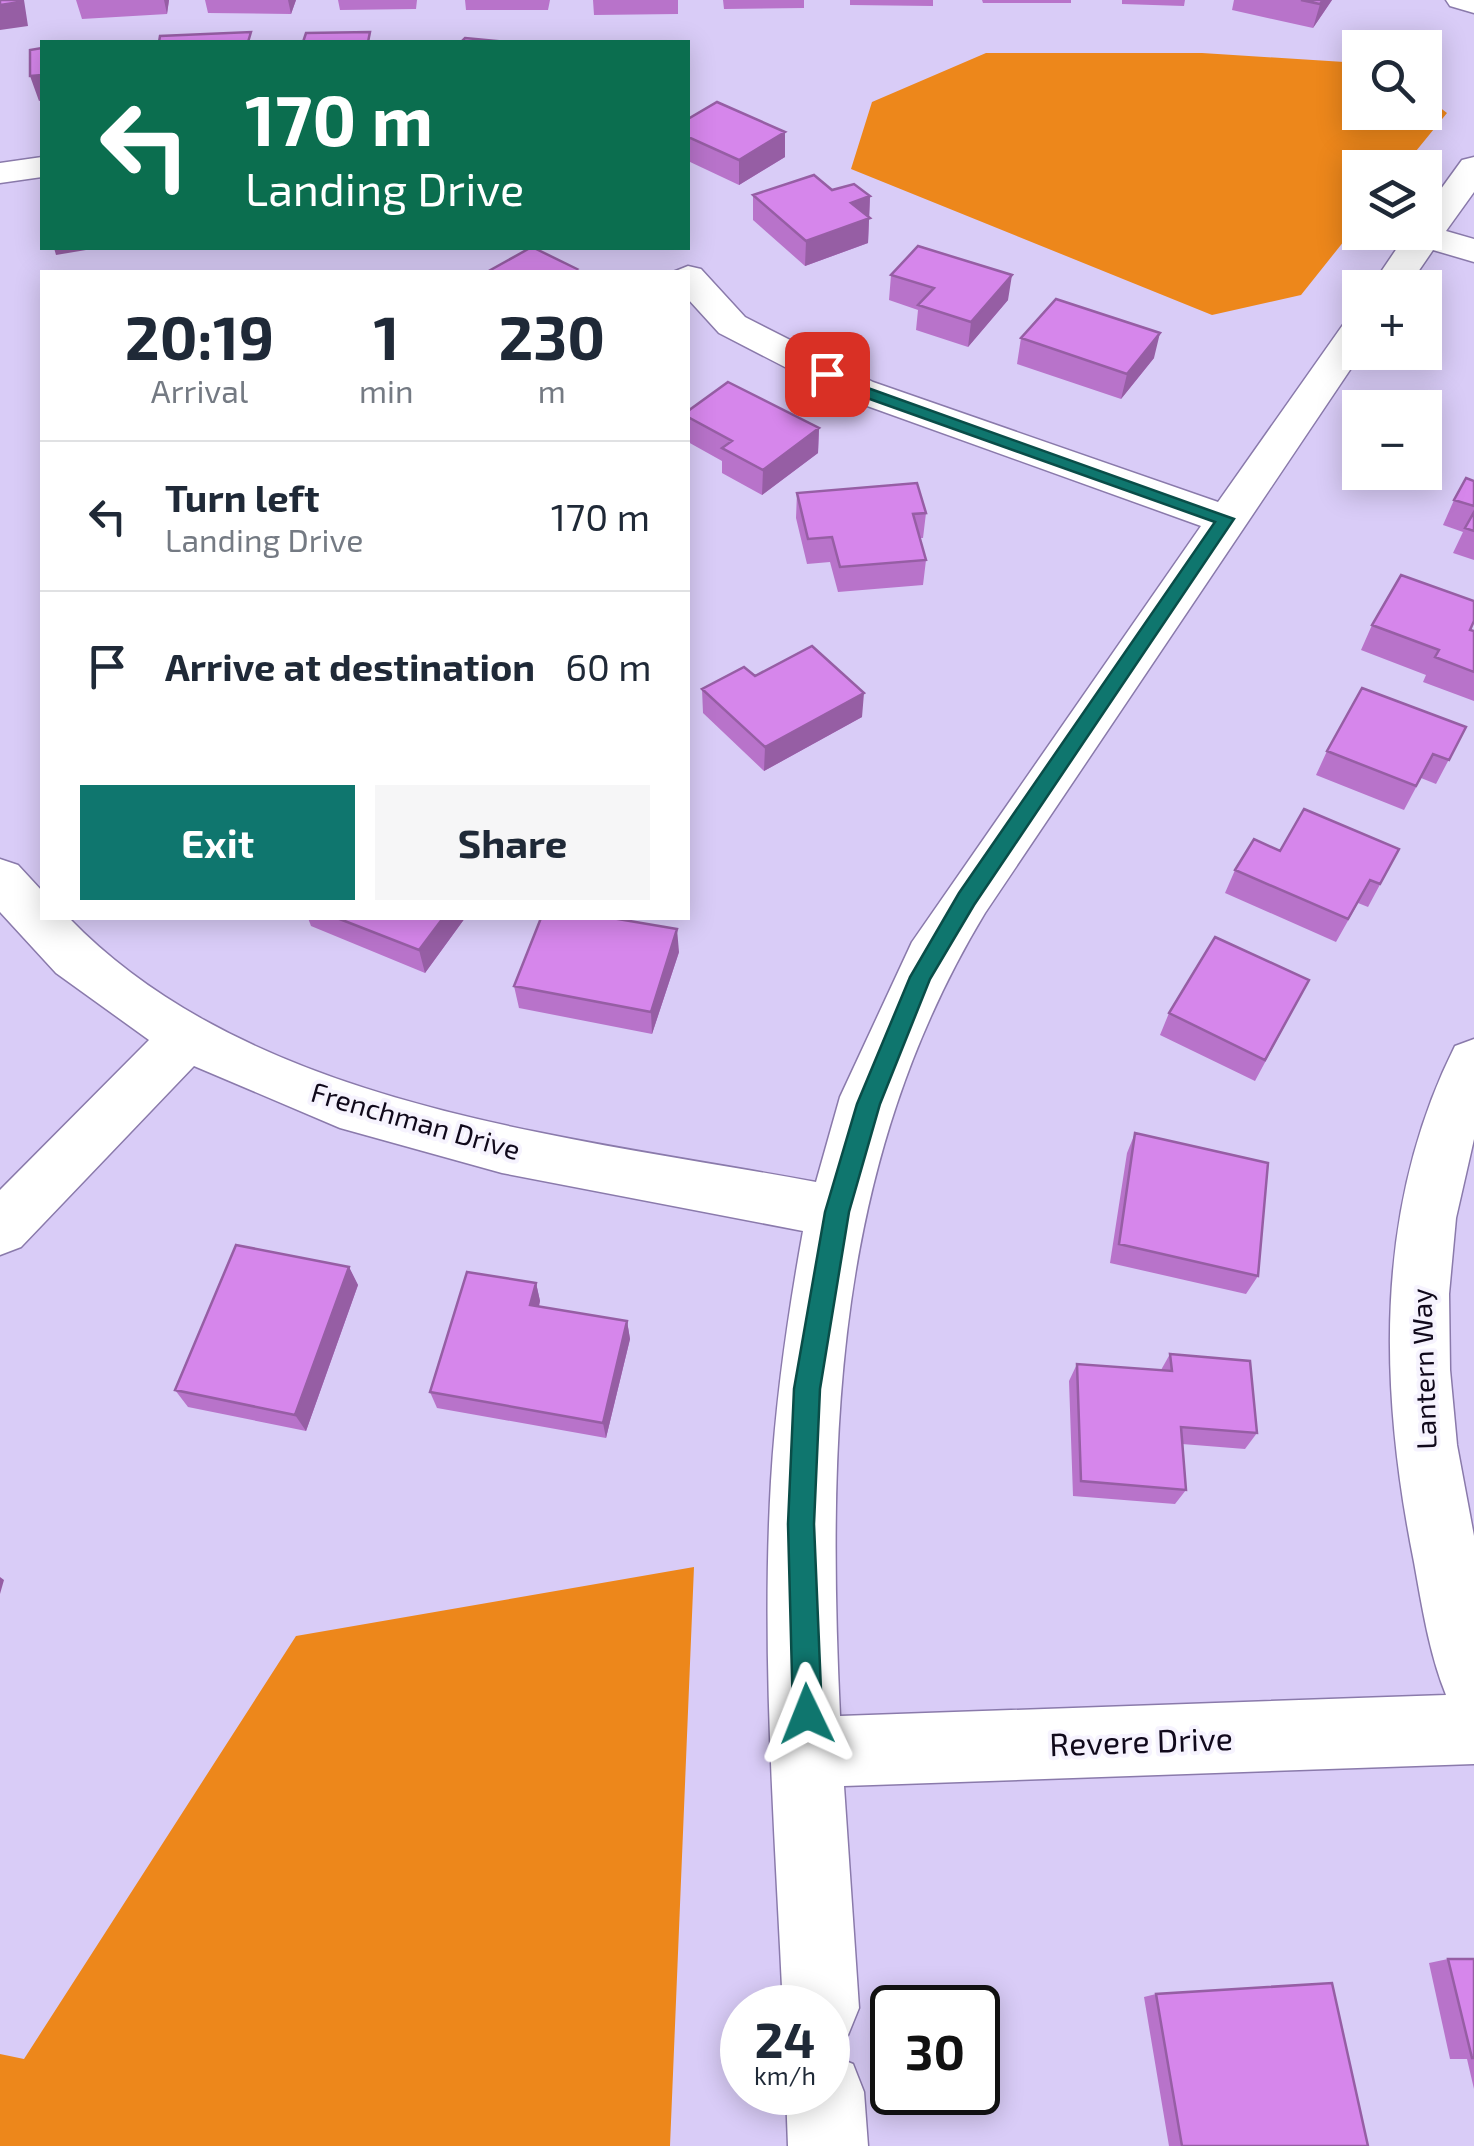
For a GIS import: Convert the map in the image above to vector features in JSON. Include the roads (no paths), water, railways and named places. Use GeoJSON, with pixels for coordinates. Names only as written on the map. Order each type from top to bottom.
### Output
{"type":"FeatureCollection","features":[{"type":"Feature","properties":{"kind":"street"},"geometry":{"type":"LineString","coordinates":[[1462,0],[1474,4]]}},
{"type":"Feature","properties":{"kind":"street"},"geometry":{"type":"LineString","coordinates":[[0,174],[40,167]]}},
{"type":"Feature","properties":{"kind":"street"},"geometry":{"type":"LineString","coordinates":[[1442,211],[1474,167]]}},
{"type":"Feature","properties":{"kind":"street"},"geometry":{"type":"LineString","coordinates":[[1442,241],[1474,251]]}},
{"type":"Feature","properties":{"kind":"street"},"geometry":{"type":"LineString","coordinates":[[663,250],[681,270]]}},
{"type":"Feature","properties":{"kind":"street"},"geometry":{"type":"LineString","coordinates":[[690,282],[717,333],[859,390],[1225,519]]}},
{"type":"Feature","properties":{"kind":"street"},"geometry":{"type":"LineString","coordinates":[[820,1985],[808,1752],[802,1458],[807,1389],[837,1212],[868,1104],[920,977],[993,858],[1342,353]]}},
{"type":"Feature","properties":{"kind":"street","name":"Frenchman Drive"},"geometry":{"type":"LineString","coordinates":[[0,879],[76,958],[186,1038],[340,1104],[502,1148],[837,1212]]}},
{"type":"Feature","properties":{"kind":"street"},"geometry":{"type":"LineString","coordinates":[[0,1229],[186,1038]]}},
{"type":"Feature","properties":{"kind":"street","name":"Lantern Way"},"geometry":{"type":"LineString","coordinates":[[1474,1062],[1441,1157],[1431,1202],[1418,1291],[1416,1340],[1418,1391],[1434,1518],[1474,1679]]}},
{"type":"Feature","properties":{"kind":"street","name":"Revere Drive"},"geometry":{"type":"LineString","coordinates":[[808,1752],[1474,1729]]}},
{"type":"Feature","properties":{"kind":"street"},"geometry":{"type":"LineString","coordinates":[[826,2115],[828,2146]]}}]}
